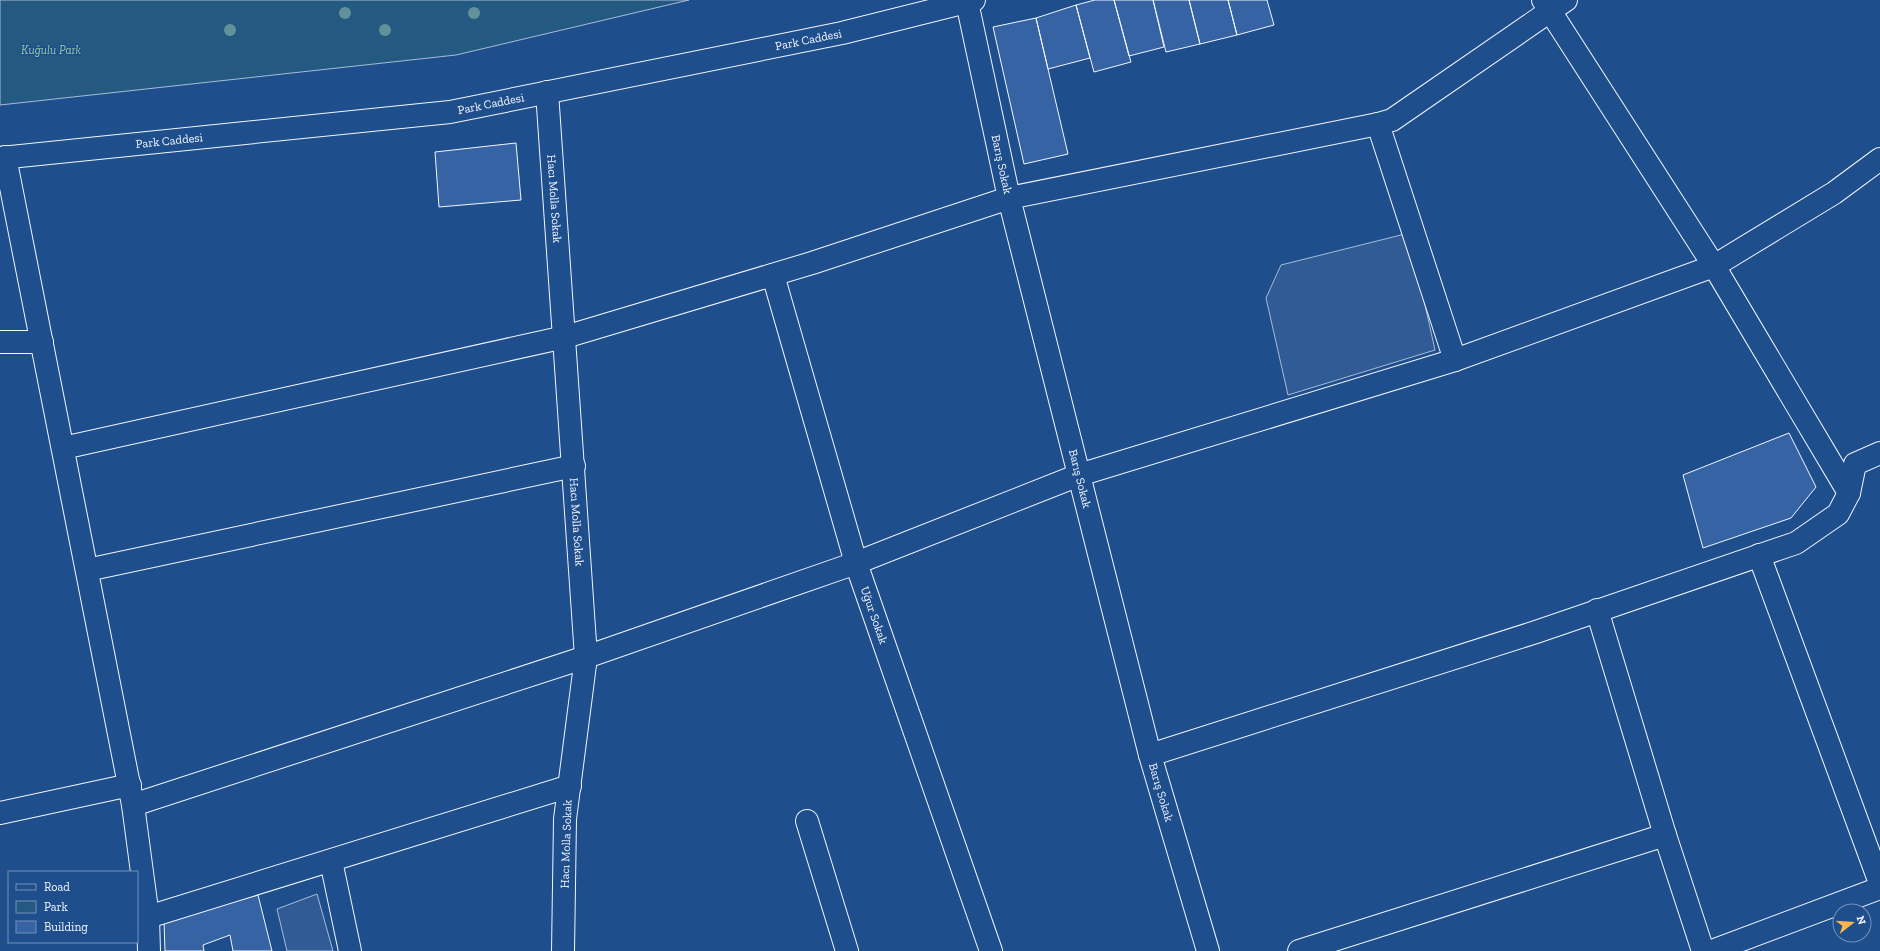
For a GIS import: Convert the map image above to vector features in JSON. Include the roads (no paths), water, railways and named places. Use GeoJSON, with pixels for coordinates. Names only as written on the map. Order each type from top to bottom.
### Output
{"type":"FeatureCollection","features":[{"type":"Feature","properties":{"kind":"street","name":"Park Caddesi"},"geometry":{"type":"LineString","coordinates":[[2,158],[450,112],[842,33],[971,1]]}},
{"type":"Feature","properties":{"kind":"street","name":"Barış Sokak"},"geometry":{"type":"LineString","coordinates":[[971,1],[1009,198],[1150,755],[1208,951]]}},
{"type":"Feature","properties":{"kind":"street"},"geometry":{"type":"LineString","coordinates":[[63,448],[565,337],[773,275],[1009,198],[1392,120],[1553,4],[1714,266],[1848,493]]}},
{"type":"Feature","properties":{"kind":"street","name":"Hacı Molla Sokak"},"geometry":{"type":"LineString","coordinates":[[547,92],[586,657],[565,819],[563,951]]}},
{"type":"Feature","properties":{"kind":"street"},"geometry":{"type":"LineString","coordinates":[[1378,124],[1456,360]]}},
{"type":"Feature","properties":{"kind":"street"},"geometry":{"type":"LineString","coordinates":[[2,158],[42,342],[131,795],[148,917],[149,951]]}},
{"type":"Feature","properties":{"kind":"street"},"geometry":{"type":"LineString","coordinates":[[0,813],[131,795],[586,657],[856,563],[1079,475],[1456,360],[1714,266],[1834,193],[1880,159]]}},
{"type":"Feature","properties":{"kind":"street","name":"Uğur Sokak"},"geometry":{"type":"LineString","coordinates":[[773,275],[856,563],[991,951]]}},
{"type":"Feature","properties":{"kind":"street"},"geometry":{"type":"LineString","coordinates":[[0,342],[42,342]]}},
{"type":"Feature","properties":{"kind":"street"},"geometry":{"type":"LineString","coordinates":[[1150,755],[1536,632],[1796,543],[1838,514],[1848,493],[1855,464],[1880,453]]}},
{"type":"Feature","properties":{"kind":"street"},"geometry":{"type":"LineString","coordinates":[[87,570],[574,466]]}},
{"type":"Feature","properties":{"kind":"street"},"geometry":{"type":"LineString","coordinates":[[1759,555],[1880,883]]}},
{"type":"Feature","properties":{"kind":"street"},"geometry":{"type":"LineString","coordinates":[[1597,610],[1665,835],[1703,951]]}},
{"type":"Feature","properties":{"kind":"street"},"geometry":{"type":"LineString","coordinates":[[148,917],[570,786]]}},
{"type":"Feature","properties":{"kind":"street"},"geometry":{"type":"LineString","coordinates":[[807,821],[846,951]]}},
{"type":"Feature","properties":{"kind":"street"},"geometry":{"type":"LineString","coordinates":[[1299,951],[1665,835]]}},
{"type":"Feature","properties":{"kind":"street"},"geometry":{"type":"LineString","coordinates":[[331,861],[350,951]]}},
{"type":"Feature","properties":{"kind":"street"},"geometry":{"type":"LineString","coordinates":[[1712,951],[1880,888]]}},
{"type":"Feature","properties":{"kind":"park label","name":"Kuğulu Park"},"geometry":{"type":"Point","coordinates":[51,50]}}]}
